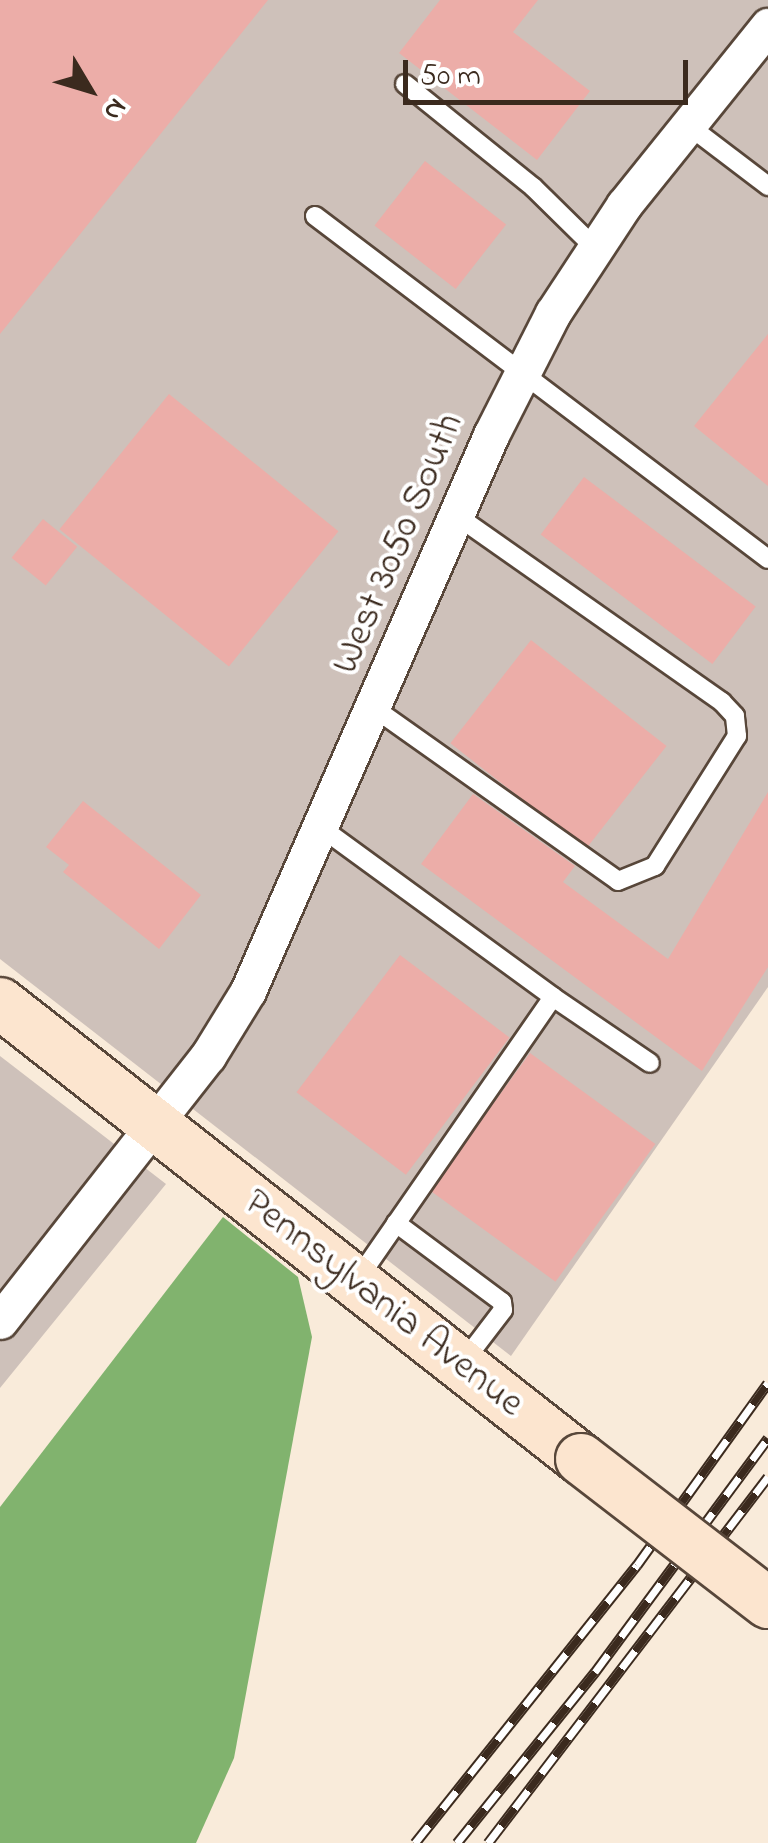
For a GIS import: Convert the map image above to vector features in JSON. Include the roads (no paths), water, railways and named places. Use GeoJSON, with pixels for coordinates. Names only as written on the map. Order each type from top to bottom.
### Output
{"type":"FeatureCollection","features":[{"type":"Feature","properties":{"kind":"street","name":"West 3050 South"},"geometry":{"type":"LineString","coordinates":[[0,1321],[155,1123],[248,991],[522,374],[596,248],[768,26]]}},
{"type":"Feature","properties":{"kind":"street","name":"Pennsylvania Avenue"},"geometry":{"type":"LineString","coordinates":[[0,1003],[768,1602]]}},
{"type":"Feature","properties":{"kind":"lane"},"geometry":{"type":"LineString","coordinates":[[405,84],[534,187],[596,248]]}},
{"type":"Feature","properties":{"kind":"lane"},"geometry":{"type":"LineString","coordinates":[[688,125],[768,186]]}},
{"type":"Feature","properties":{"kind":"lane"},"geometry":{"type":"LineString","coordinates":[[315,216],[768,559]]}},
{"type":"Feature","properties":{"kind":"lane"},"geometry":{"type":"LineString","coordinates":[[374,708],[618,881],[655,866],[737,736],[736,716],[722,702],[457,516]]}},
{"type":"Feature","properties":{"kind":"lane"},"geometry":{"type":"LineString","coordinates":[[323,828],[553,997],[650,1063]]}},
{"type":"Feature","properties":{"kind":"lane"},"geometry":{"type":"LineString","coordinates":[[356,1282],[553,997]]}},
{"type":"Feature","properties":{"kind":"lane"},"geometry":{"type":"LineString","coordinates":[[396,1222],[502,1302],[503,1310],[461,1365]]}},
{"type":"Feature","properties":{"kind":"railway"},"geometry":{"type":"LineString","coordinates":[[415,1843],[637,1565],[768,1383]]}},
{"type":"Feature","properties":{"kind":"railway"},"geometry":{"type":"LineString","coordinates":[[457,1843],[595,1672],[768,1438]]}},
{"type":"Feature","properties":{"kind":"railway"},"geometry":{"type":"LineString","coordinates":[[488,1843],[768,1477]]}}]}
